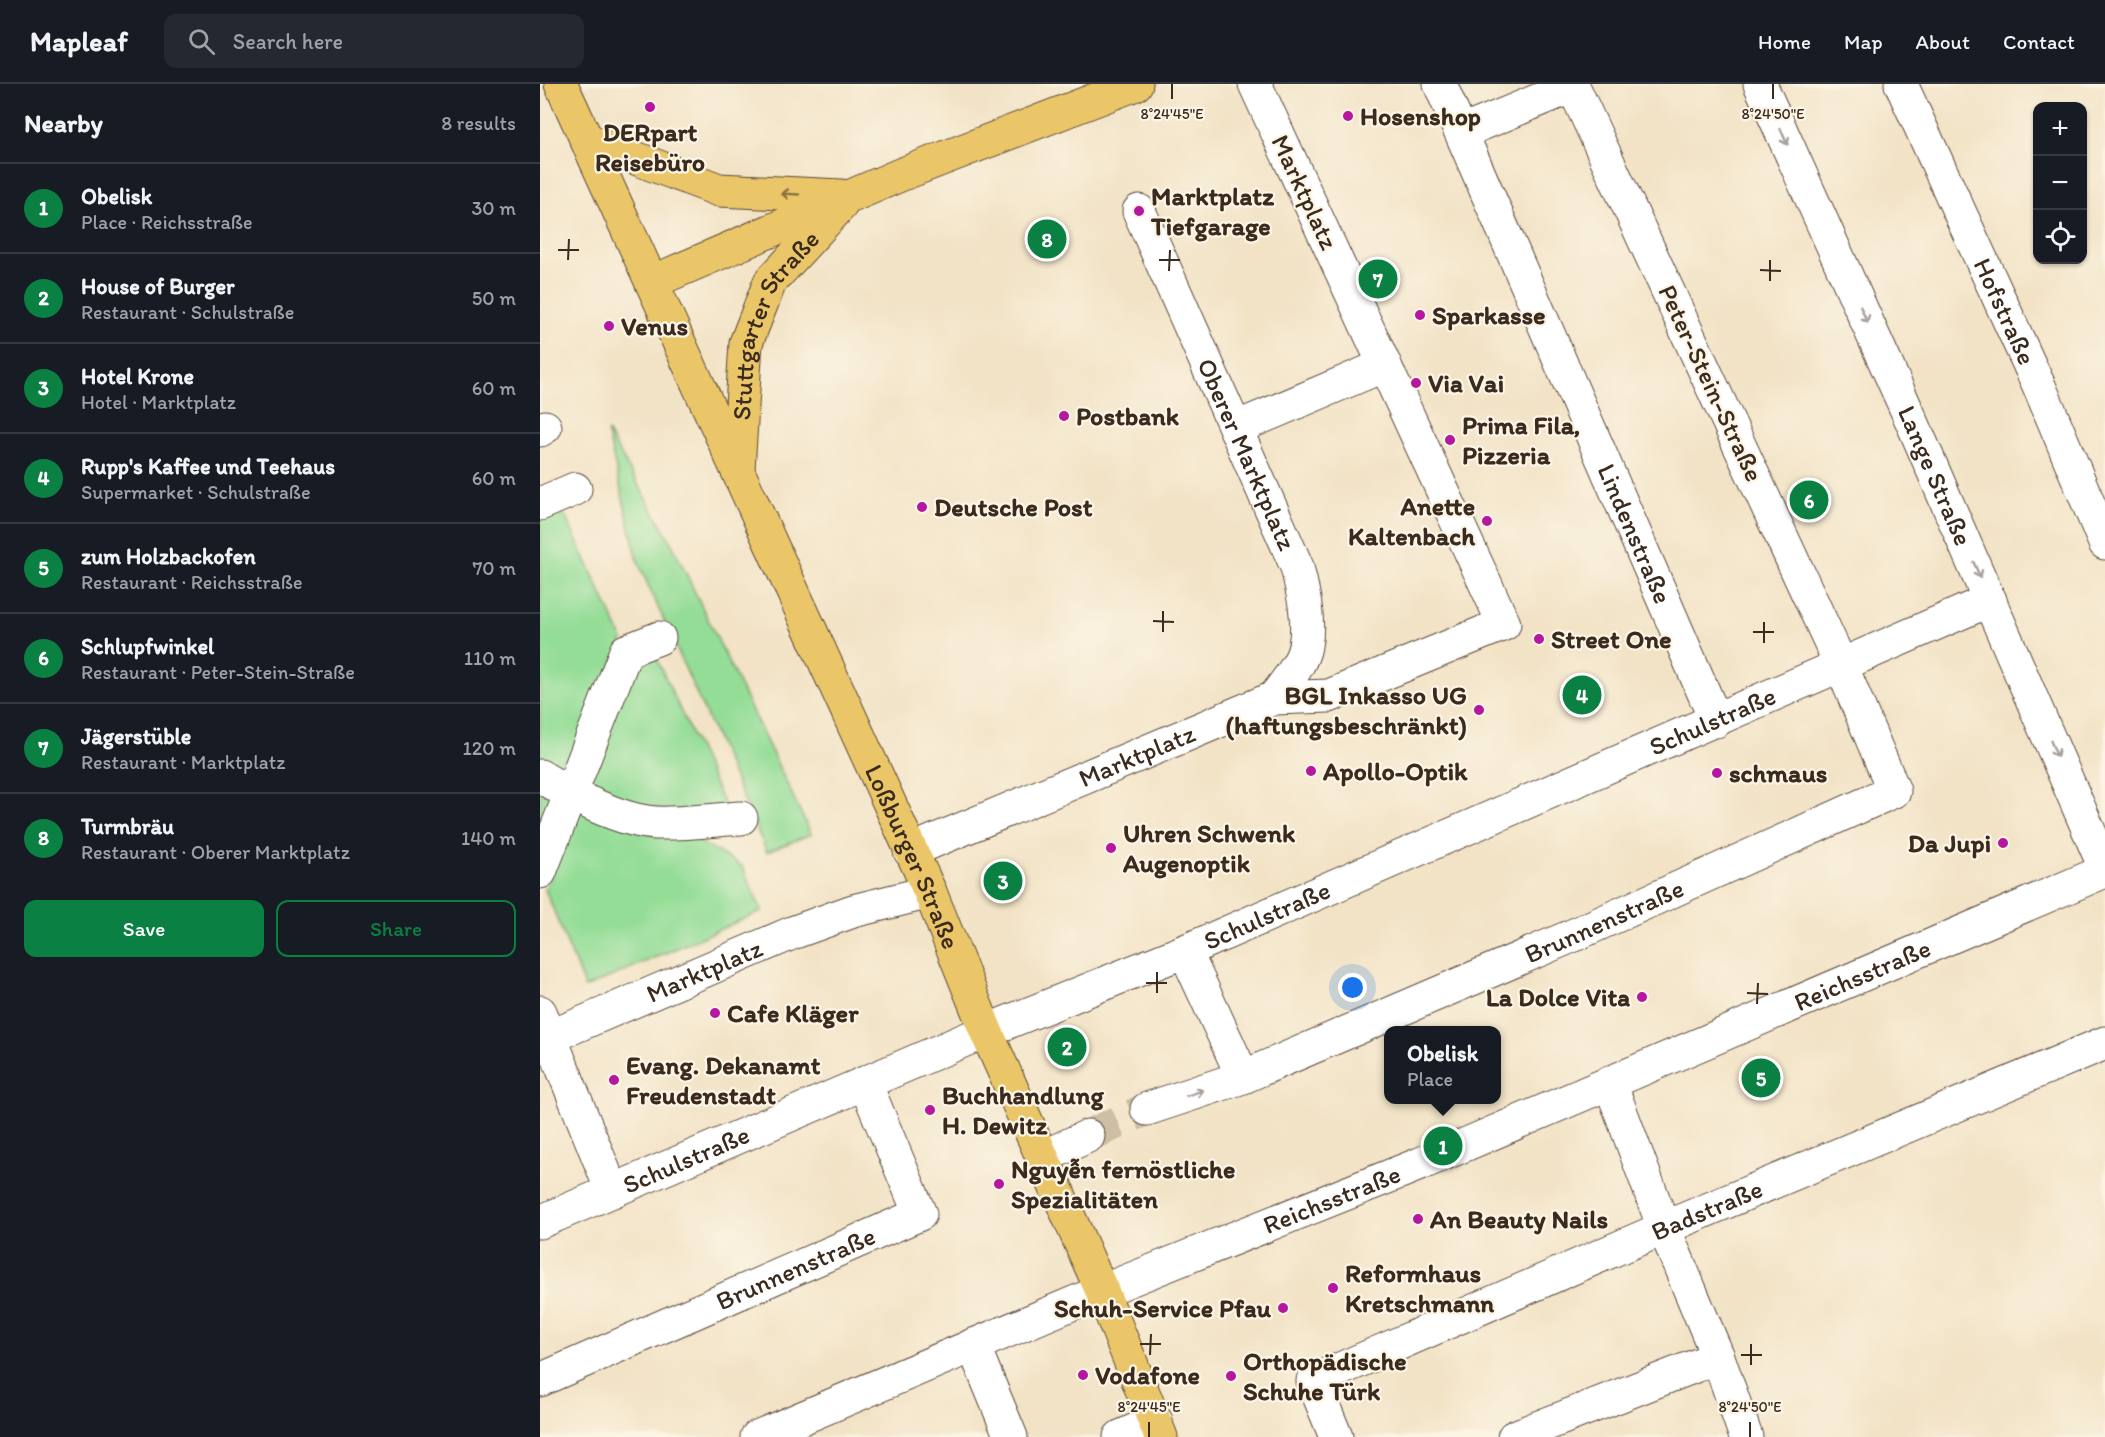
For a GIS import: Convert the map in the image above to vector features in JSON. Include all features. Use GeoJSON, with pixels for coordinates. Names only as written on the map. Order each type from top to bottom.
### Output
{"type":"FeatureCollection","features":[{"type":"Feature","properties":{"kind":"main road","name":"Loßburger Straße"},"geometry":{"type":"LineString","coordinates":[[561,84],[930,892],[986,1030],[1102,1291],[1158,1429]]}},
{"type":"Feature","properties":{"kind":"main road","name":"Stuttgarter Straße"},"geometry":{"type":"LineString","coordinates":[[652,282],[849,197],[1136,84]]}},
{"type":"Feature","properties":{"kind":"main road","name":"Stuttgarter Straße"},"geometry":{"type":"LineString","coordinates":[[588,140],[719,190],[849,197]]}},
{"type":"Feature","properties":{"kind":"main road","name":"Stuttgarter Straße"},"geometry":{"type":"LineString","coordinates":[[738,471],[746,343],[770,282],[849,197]]}},
{"type":"Feature","properties":{"kind":"street","name":"Marktplatz"},"geometry":{"type":"LineString","coordinates":[[910,851],[1274,698],[1329,696],[1504,624],[1255,84]]}},
{"type":"Feature","properties":{"kind":"street","name":"Lindenstraße"},"geometry":{"type":"LineString","coordinates":[[1440,84],[1716,721]]}},
{"type":"Feature","properties":{"kind":"street","name":"Lange Straße"},"geometry":{"type":"LineString","coordinates":[[1760,84],[1989,600],[2105,870]]}},
{"type":"Feature","properties":{"kind":"street","name":"Hofstraße"},"geometry":{"type":"LineString","coordinates":[[1901,84],[2040,388],[2105,543]]}},
{"type":"Feature","properties":{"kind":"street","name":"Peter-Stein-Straße"},"geometry":{"type":"LineString","coordinates":[[1462,132],[1573,86],[1841,665],[1894,791]]}},
{"type":"Feature","properties":{"kind":"street","name":"Oberer Marktplatz"},"geometry":{"type":"LineString","coordinates":[[1139,212],[1297,567],[1305,599],[1305,647],[1292,672],[1274,698]]}},
{"type":"Feature","properties":{"kind":"street"},"geometry":{"type":"LineString","coordinates":[[1236,429],[1385,365]]}},
{"type":"Feature","properties":{"kind":"street"},"geometry":{"type":"LineString","coordinates":[[540,504],[575,489]]}},
{"type":"Feature","properties":{"kind":"street","name":"Schulstraße"},"geometry":{"type":"LineString","coordinates":[[540,1222],[986,1030],[1185,951],[1989,600]]}},
{"type":"Feature","properties":{"kind":"street"},"geometry":{"type":"LineString","coordinates":[[540,872],[568,794],[626,651],[659,638]]}},
{"type":"Feature","properties":{"kind":"street"},"geometry":{"type":"LineString","coordinates":[[540,776],[568,794],[631,818],[656,823],[741,818]]}},
{"type":"Feature","properties":{"kind":"street","name":"Brunnenstraße"},"geometry":{"type":"LineString","coordinates":[[1147,1109],[1243,1077],[1574,935],[1894,791]]}},
{"type":"Feature","properties":{"kind":"street","name":"Reichsstraße"},"geometry":{"type":"LineString","coordinates":[[757,1437],[1102,1291],[1420,1164],[2105,870]]}},
{"type":"Feature","properties":{"kind":"street","name":"Marktplatz"},"geometry":{"type":"LineString","coordinates":[[612,1191],[545,1024],[852,911],[930,892]]}},
{"type":"Feature","properties":{"kind":"street"},"geometry":{"type":"LineString","coordinates":[[1185,951],[1243,1077]]}},
{"type":"Feature","properties":{"kind":"street","name":"Badstraße"},"geometry":{"type":"LineString","coordinates":[[1336,1437],[1313,1381],[1664,1228],[2105,1043]]}},
{"type":"Feature","properties":{"kind":"street","name":"Brunnenstraße"},"geometry":{"type":"LineString","coordinates":[[540,1380],[920,1214],[865,1083]]}},
{"type":"Feature","properties":{"kind":"street"},"geometry":{"type":"LineString","coordinates":[[1610,1083],[1664,1228],[1718,1357],[1746,1437]]}},
{"type":"Feature","properties":{"kind":"street"},"geometry":{"type":"LineString","coordinates":[[1042,1157],[1088,1136]]}},
{"type":"Feature","properties":{"kind":"street"},"geometry":{"type":"LineString","coordinates":[[973,1345],[1011,1437]]}},
{"type":"Feature","properties":{"kind":"street"},"geometry":{"type":"LineString","coordinates":[[1514,1437],[1718,1357]]}},
{"type":"Feature","properties":{"kind":"street"},"geometry":{"type":"LineString","coordinates":[[1120,1437],[1158,1429]]}},
{"type":"Feature","properties":{"kind":"green space"},"geometry":{"type":"Polygon","coordinates":[[[607,431],[669,538],[811,834],[767,852],[638,562],[607,431]]]}},
{"type":"Feature","properties":{"kind":"green space"},"geometry":{"type":"Polygon","coordinates":[[[558,501],[623,640],[564,782],[540,770],[540,509],[558,501]]]}},
{"type":"Feature","properties":{"kind":"green space"},"geometry":{"type":"Polygon","coordinates":[[[653,651],[725,807],[674,814],[580,791],[633,661],[653,651]]]}},
{"type":"Feature","properties":{"kind":"green space"},"geometry":{"type":"Polygon","coordinates":[[[540,786],[559,795],[540,841],[540,786]]]}},
{"type":"Feature","properties":{"kind":"green space"},"geometry":{"type":"Polygon","coordinates":[[[577,805],[689,836],[742,866],[762,911],[585,988],[545,889],[577,805]]]}},
{"type":"Feature","properties":{"kind":"tunnel"},"geometry":{"type":"LineString","coordinates":[[1088,1136],[1147,1109]]}},
{"type":"Feature","properties":{"kind":"place","name":"DERpart Reisebüro"},"geometry":{"type":"Point","coordinates":[650,107]}},
{"type":"Feature","properties":{"kind":"place","name":"Hosenshop"},"geometry":{"type":"Point","coordinates":[1348,116]}},
{"type":"Feature","properties":{"kind":"place","name":"Marktplatz Tiefgarage"},"geometry":{"type":"Point","coordinates":[1139,211]}},
{"type":"Feature","properties":{"kind":"place","name":"Turmbräu"},"geometry":{"type":"Point","coordinates":[1047,239]}},
{"type":"Feature","properties":{"kind":"place","name":"Jägerstüble"},"geometry":{"type":"Point","coordinates":[1378,279]}},
{"type":"Feature","properties":{"kind":"place","name":"Sparkasse"},"geometry":{"type":"Point","coordinates":[1420,315]}},
{"type":"Feature","properties":{"kind":"place","name":"Venus"},"geometry":{"type":"Point","coordinates":[609,326]}},
{"type":"Feature","properties":{"kind":"place","name":"Via Vai"},"geometry":{"type":"Point","coordinates":[1416,383]}},
{"type":"Feature","properties":{"kind":"place","name":"Postbank"},"geometry":{"type":"Point","coordinates":[1064,416]}},
{"type":"Feature","properties":{"kind":"place","name":"Prima Fila, Pizzeria"},"geometry":{"type":"Point","coordinates":[1450,440]}},
{"type":"Feature","properties":{"kind":"place","name":"Schlupfwinkel"},"geometry":{"type":"Point","coordinates":[1809,500]}},
{"type":"Feature","properties":{"kind":"place","name":"Deutsche Post"},"geometry":{"type":"Point","coordinates":[922,507]}},
{"type":"Feature","properties":{"kind":"place","name":"Anette Kaltenbach"},"geometry":{"type":"Point","coordinates":[1487,521]}},
{"type":"Feature","properties":{"kind":"place","name":"Street One"},"geometry":{"type":"Point","coordinates":[1539,639]}},
{"type":"Feature","properties":{"kind":"place","name":"Rupp's Kaffee und Teehaus"},"geometry":{"type":"Point","coordinates":[1582,695]}},
{"type":"Feature","properties":{"kind":"place","name":"BGL Inkasso UG (haftungsbeschränkt)"},"geometry":{"type":"Point","coordinates":[1479,710]}},
{"type":"Feature","properties":{"kind":"place","name":"Apollo-Optik"},"geometry":{"type":"Point","coordinates":[1311,771]}},
{"type":"Feature","properties":{"kind":"place","name":"schmaus"},"geometry":{"type":"Point","coordinates":[1717,773]}},
{"type":"Feature","properties":{"kind":"place","name":"Da Jupi"},"geometry":{"type":"Point","coordinates":[2003,843]}},
{"type":"Feature","properties":{"kind":"place","name":"Uhren Schwenk Augenoptik"},"geometry":{"type":"Point","coordinates":[1111,848]}},
{"type":"Feature","properties":{"kind":"place","name":"Hotel Krone"},"geometry":{"type":"Point","coordinates":[1003,881]}},
{"type":"Feature","properties":{"kind":"place","name":"La Dolce Vita"},"geometry":{"type":"Point","coordinates":[1642,997]}},
{"type":"Feature","properties":{"kind":"place","name":"Cafe Kläger"},"geometry":{"type":"Point","coordinates":[715,1013]}},
{"type":"Feature","properties":{"kind":"place","name":"House of Burger"},"geometry":{"type":"Point","coordinates":[1067,1047]}},
{"type":"Feature","properties":{"kind":"place","name":"zum Holzbackofen"},"geometry":{"type":"Point","coordinates":[1761,1078]}},
{"type":"Feature","properties":{"kind":"place","name":"Evang. Dekanamt Freudenstadt"},"geometry":{"type":"Point","coordinates":[614,1080]}},
{"type":"Feature","properties":{"kind":"place","name":"Buchhandlung H. Dewitz"},"geometry":{"type":"Point","coordinates":[930,1110]}},
{"type":"Feature","properties":{"kind":"place","name":"Obelisk"},"geometry":{"type":"Point","coordinates":[1443,1146]}},
{"type":"Feature","properties":{"kind":"place","name":"Nguyễn fernöstliche Spezialitäten"},"geometry":{"type":"Point","coordinates":[999,1184]}},
{"type":"Feature","properties":{"kind":"place","name":"An Beauty Nails"},"geometry":{"type":"Point","coordinates":[1418,1219]}},
{"type":"Feature","properties":{"kind":"place","name":"Reformhaus Kretschmann"},"geometry":{"type":"Point","coordinates":[1333,1288]}},
{"type":"Feature","properties":{"kind":"place","name":"Schuh-Service Pfau"},"geometry":{"type":"Point","coordinates":[1283,1308]}},
{"type":"Feature","properties":{"kind":"place","name":"Vodafone"},"geometry":{"type":"Point","coordinates":[1083,1375]}},
{"type":"Feature","properties":{"kind":"place","name":"Orthopädische Schuhe Türk"},"geometry":{"type":"Point","coordinates":[1231,1376]}}]}
